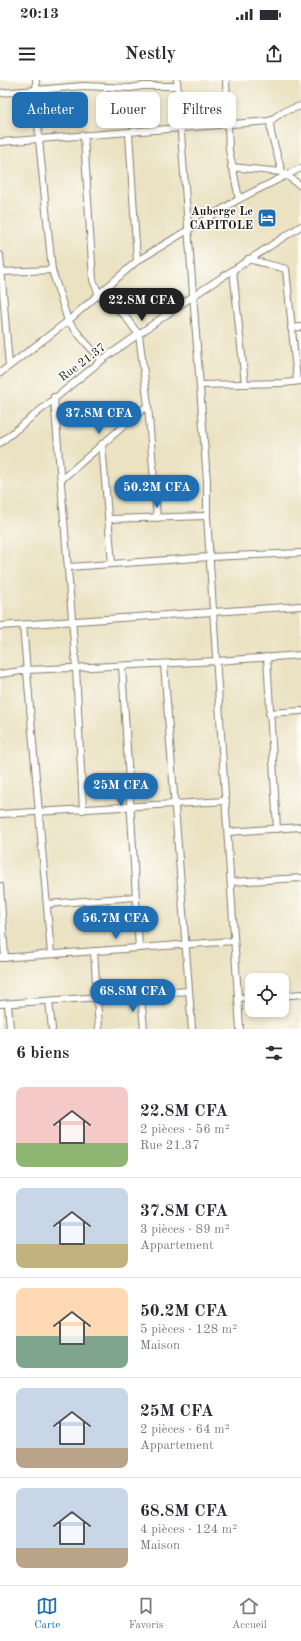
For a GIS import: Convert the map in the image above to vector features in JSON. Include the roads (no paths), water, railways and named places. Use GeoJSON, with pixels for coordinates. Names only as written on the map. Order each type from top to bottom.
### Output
{"type":"FeatureCollection","features":[{"type":"Feature","properties":{"kind":"street"},"geometry":{"type":"LineString","coordinates":[[36,80],[39,140],[52,270],[68,321],[102,360]]}},
{"type":"Feature","properties":{"kind":"street"},"geometry":{"type":"LineString","coordinates":[[226,80],[226,92]]}},
{"type":"Feature","properties":{"kind":"street"},"geometry":{"type":"LineString","coordinates":[[0,93],[83,86],[131,88],[142,83],[177,83],[207,481],[207,516],[240,1029]]}},
{"type":"Feature","properties":{"kind":"street"},"geometry":{"type":"LineString","coordinates":[[236,124],[270,121],[284,111],[301,106]]}},
{"type":"Feature","properties":{"kind":"street"},"geometry":{"type":"LineString","coordinates":[[270,121],[271,133],[282,172]]}},
{"type":"Feature","properties":{"kind":"street"},"geometry":{"type":"LineString","coordinates":[[0,142],[192,128]]}},
{"type":"Feature","properties":{"kind":"street"},"geometry":{"type":"LineString","coordinates":[[227,128],[231,167],[239,199]]}},
{"type":"Feature","properties":{"kind":"street"},"geometry":{"type":"LineString","coordinates":[[129,132],[137,261]]}},
{"type":"Feature","properties":{"kind":"street"},"geometry":{"type":"LineString","coordinates":[[84,137],[93,280],[99,294],[125,316],[139,335],[148,405],[157,518]]}},
{"type":"Feature","properties":{"kind":"street"},"geometry":{"type":"LineString","coordinates":[[231,167],[282,172],[289,175],[301,186]]}},
{"type":"Feature","properties":{"kind":"street"},"geometry":{"type":"LineString","coordinates":[[0,373],[68,321],[137,261],[239,199],[301,168]]}},
{"type":"Feature","properties":{"kind":"street","name":"Rue 21.37"},"geometry":{"type":"LineString","coordinates":[[0,443],[54,397],[102,360],[193,296],[301,226]]}},
{"type":"Feature","properties":{"kind":"street"},"geometry":{"type":"LineString","coordinates":[[0,255],[9,366]]}},
{"type":"Feature","properties":{"kind":"street"},"geometry":{"type":"LineString","coordinates":[[200,385],[284,383],[299,381],[291,328],[286,269],[248,259]]}},
{"type":"Feature","properties":{"kind":"street"},"geometry":{"type":"LineString","coordinates":[[1,272],[52,270]]}},
{"type":"Feature","properties":{"kind":"street"},"geometry":{"type":"LineString","coordinates":[[233,270],[245,384]]}},
{"type":"Feature","properties":{"kind":"street"},"geometry":{"type":"LineString","coordinates":[[291,328],[301,327]]}},
{"type":"Feature","properties":{"kind":"street"},"geometry":{"type":"LineString","coordinates":[[54,397],[69,567],[83,810]]}},
{"type":"Feature","properties":{"kind":"street"},"geometry":{"type":"LineString","coordinates":[[62,479],[148,405]]}},
{"type":"Feature","properties":{"kind":"street"},"geometry":{"type":"LineString","coordinates":[[102,444],[112,564]]}},
{"type":"Feature","properties":{"kind":"street"},"geometry":{"type":"LineString","coordinates":[[109,519],[207,516]]}},
{"type":"Feature","properties":{"kind":"street"},"geometry":{"type":"LineString","coordinates":[[69,567],[210,557],[301,553]]}},
{"type":"Feature","properties":{"kind":"street"},"geometry":{"type":"LineString","coordinates":[[0,626],[301,606]]}},
{"type":"Feature","properties":{"kind":"street"},"geometry":{"type":"LineString","coordinates":[[23,625],[51,954]]}},
{"type":"Feature","properties":{"kind":"street"},"geometry":{"type":"LineString","coordinates":[[0,674],[28,670],[217,662],[301,655]]}},
{"type":"Feature","properties":{"kind":"street"},"geometry":{"type":"LineString","coordinates":[[267,657],[277,828]]}},
{"type":"Feature","properties":{"kind":"street"},"geometry":{"type":"LineString","coordinates":[[164,664],[192,1029]]}},
{"type":"Feature","properties":{"kind":"street"},"geometry":{"type":"LineString","coordinates":[[122,666],[139,948]]}},
{"type":"Feature","properties":{"kind":"street"},"geometry":{"type":"LineString","coordinates":[[270,713],[301,711]]}},
{"type":"Feature","properties":{"kind":"street"},"geometry":{"type":"LineString","coordinates":[[0,814],[226,801]]}},
{"type":"Feature","properties":{"kind":"street"},"geometry":{"type":"LineString","coordinates":[[228,832],[301,827]]}},
{"type":"Feature","properties":{"kind":"street"},"geometry":{"type":"LineString","coordinates":[[231,882],[301,878]]}},
{"type":"Feature","properties":{"kind":"street"},"geometry":{"type":"LineString","coordinates":[[0,886],[3,958],[234,941]]}},
{"type":"Feature","properties":{"kind":"street"},"geometry":{"type":"LineString","coordinates":[[47,904],[135,897]]}},
{"type":"Feature","properties":{"kind":"street"},"geometry":{"type":"LineString","coordinates":[[94,951],[99,1029]]}},
{"type":"Feature","properties":{"kind":"street"},"geometry":{"type":"LineString","coordinates":[[0,1004],[189,991]]}},
{"type":"Feature","properties":{"kind":"street"},"geometry":{"type":"LineString","coordinates":[[289,995],[301,994]]}},
{"type":"Feature","properties":{"kind":"street"},"geometry":{"type":"LineString","coordinates":[[141,995],[144,1029]]}},
{"type":"Feature","properties":{"kind":"street"},"geometry":{"type":"LineString","coordinates":[[238,998],[245,998]]}},
{"type":"Feature","properties":{"kind":"street"},"geometry":{"type":"LineString","coordinates":[[50,1001],[52,1029]]}},
{"type":"Feature","properties":{"kind":"street"},"geometry":{"type":"LineString","coordinates":[[8,1004],[10,1029]]}},
{"type":"Feature","properties":{"kind":"place","name":"Auberge Le CAPITOLE"},"geometry":{"type":"Point","coordinates":[267,218]}}]}
